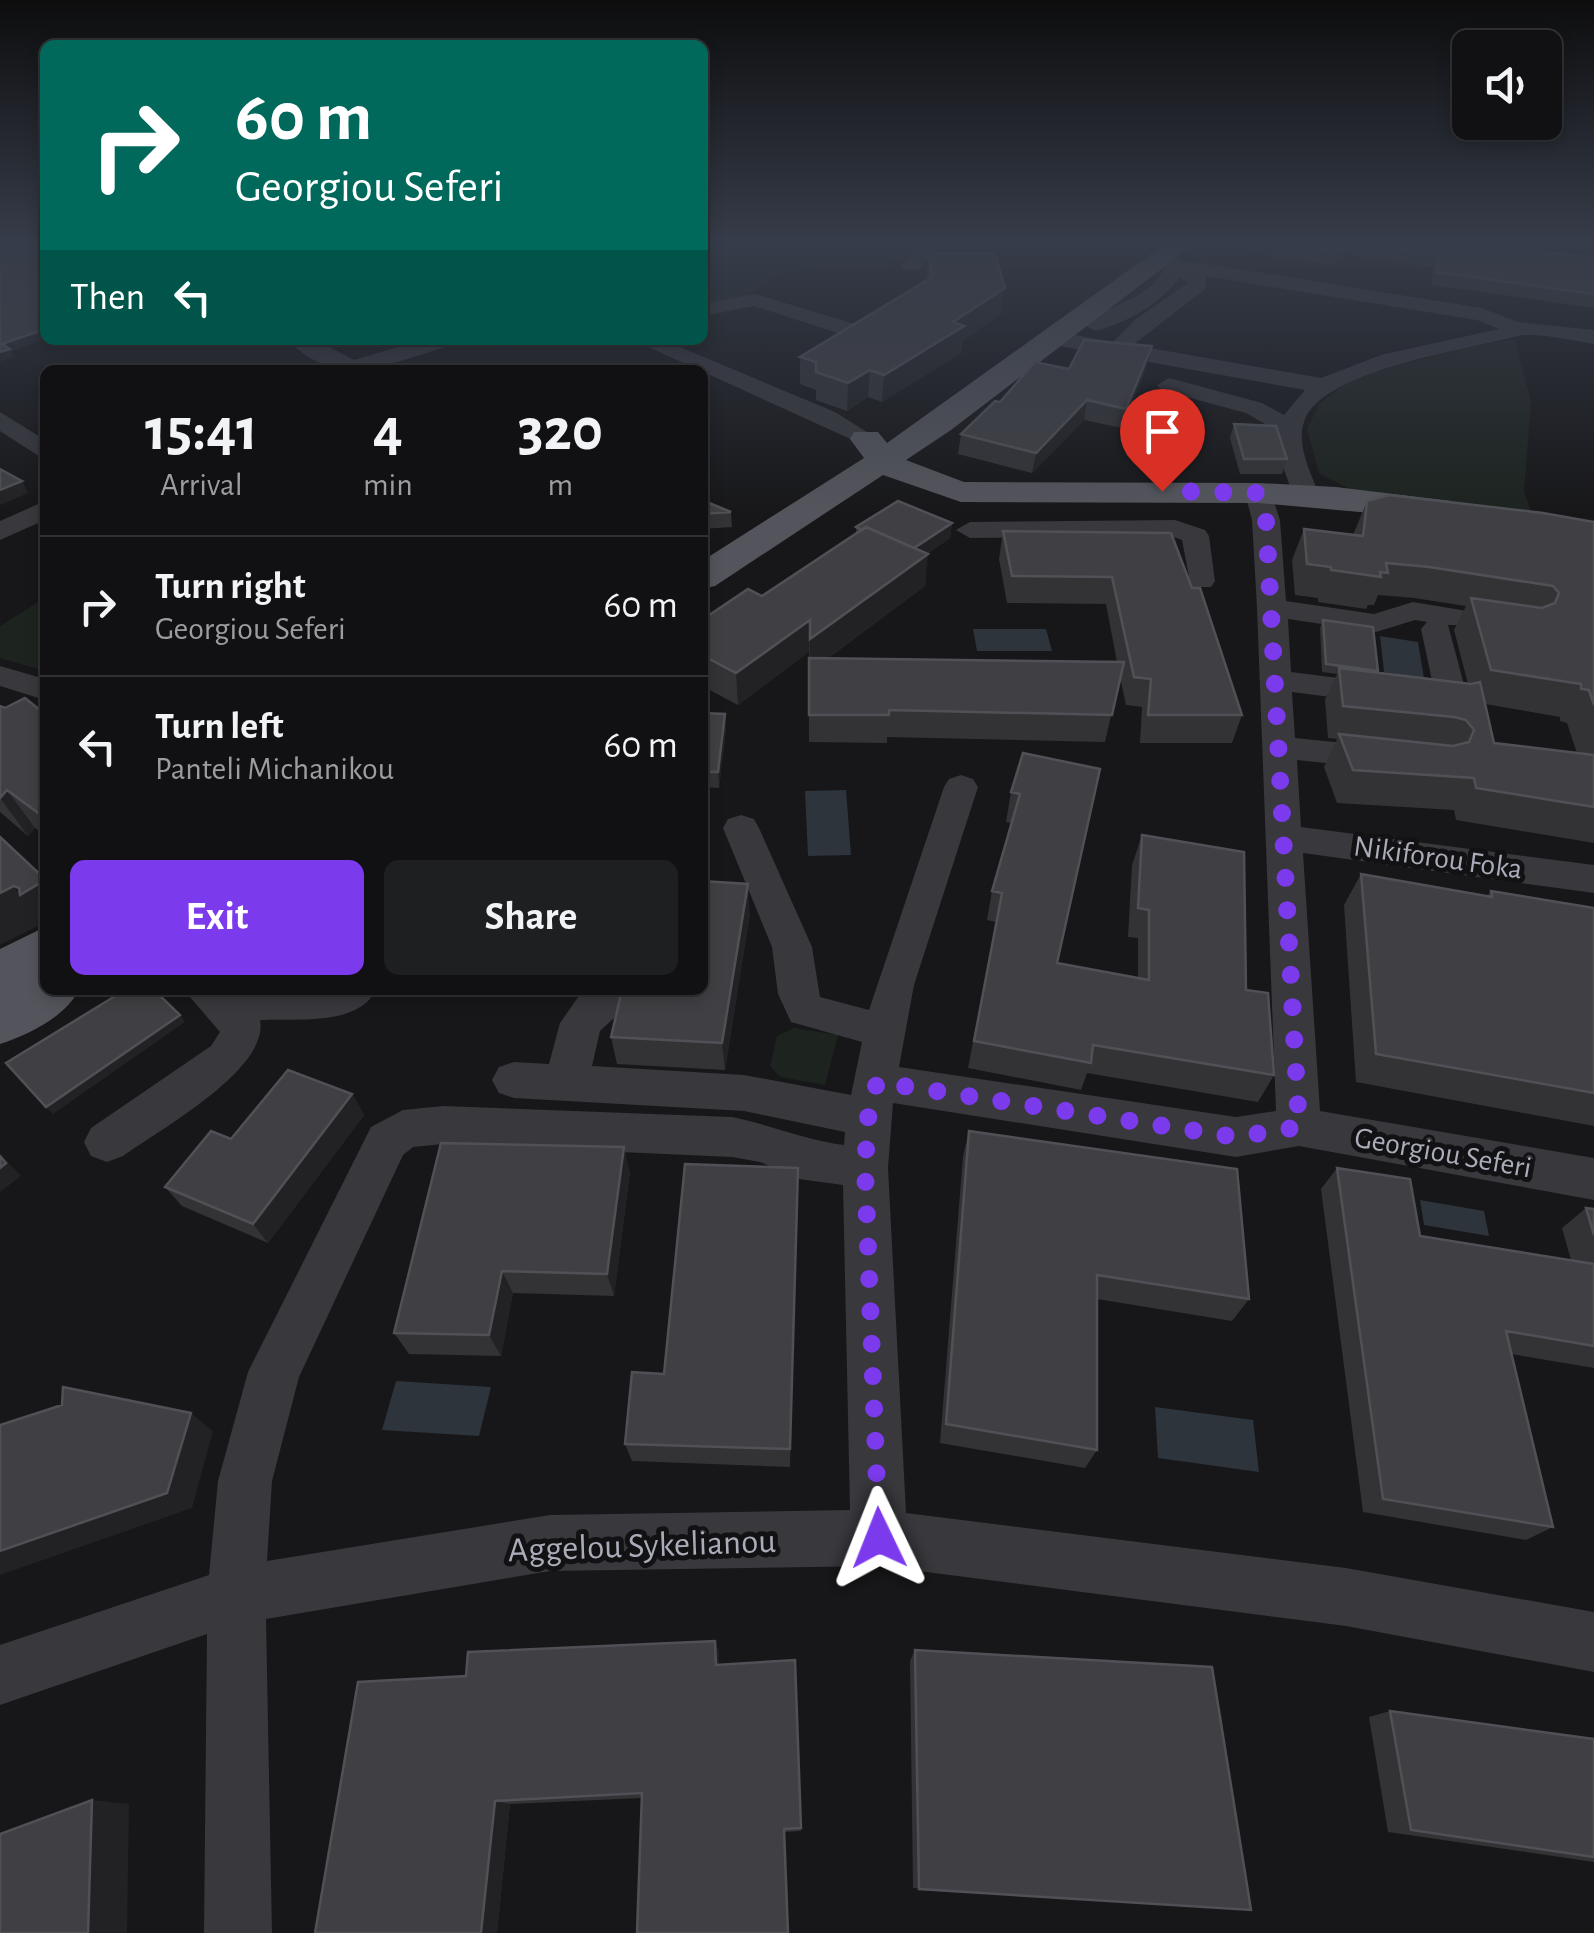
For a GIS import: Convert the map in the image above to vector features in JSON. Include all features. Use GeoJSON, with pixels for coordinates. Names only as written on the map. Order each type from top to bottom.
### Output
{"type":"FeatureCollection","features":[{"type":"Feature","properties":{"kind":"main road"},"geometry":{"type":"LineString","coordinates":[[938,389],[1030,334]]}},
{"type":"Feature","properties":{"kind":"main road"},"geometry":{"type":"LineString","coordinates":[[708,541],[883,450],[1066,334]]}},
{"type":"Feature","properties":{"kind":"main road"},"geometry":{"type":"LineString","coordinates":[[708,574],[823,502],[883,450],[906,411]]}},
{"type":"Feature","properties":{"kind":"main road"},"geometry":{"type":"LineString","coordinates":[[883,450],[956,478],[1026,490]]}},
{"type":"Feature","properties":{"kind":"main road"},"geometry":{"type":"LineString","coordinates":[[883,450],[911,476],[961,492]]}},
{"type":"Feature","properties":{"kind":"main road"},"geometry":{"type":"LineString","coordinates":[[823,502],[1026,490],[1258,493],[1476,513]]}},
{"type":"Feature","properties":{"kind":"main road"},"geometry":{"type":"LineString","coordinates":[[0,974],[40,951]]}},
{"type":"Feature","properties":{"kind":"main road"},"geometry":{"type":"LineString","coordinates":[[0,1022],[44,995]]}},
{"type":"Feature","properties":{"kind":"street"},"geometry":{"type":"LineString","coordinates":[[1098,334],[1124,340],[1133,334]]}},
{"type":"Feature","properties":{"kind":"street"},"geometry":{"type":"LineString","coordinates":[[1098,334],[1324,386]]}},
{"type":"Feature","properties":{"kind":"street"},"geometry":{"type":"LineString","coordinates":[[1306,495],[1291,447],[1290,429],[1293,419],[1324,386],[1361,370],[1507,334]]}},
{"type":"Feature","properties":{"kind":"street"},"geometry":{"type":"LineString","coordinates":[[308,345],[342,365]]}},
{"type":"Feature","properties":{"kind":"street"},"geometry":{"type":"LineString","coordinates":[[362,365],[428,345]]}},
{"type":"Feature","properties":{"kind":"street"},"geometry":{"type":"LineString","coordinates":[[656,345],[702,365]]}},
{"type":"Feature","properties":{"kind":"street"},"geometry":{"type":"LineString","coordinates":[[708,367],[826,418],[883,450]]}},
{"type":"Feature","properties":{"kind":"street"},"geometry":{"type":"LineString","coordinates":[[1169,385],[1254,408],[1290,429]]}},
{"type":"Feature","properties":{"kind":"street"},"geometry":{"type":"LineString","coordinates":[[0,419],[40,448]]}},
{"type":"Feature","properties":{"kind":"street"},"geometry":{"type":"LineString","coordinates":[[1026,490],[1049,528]]}},
{"type":"Feature","properties":{"kind":"street"},"geometry":{"type":"LineString","coordinates":[[1235,581],[1266,520],[1258,493]]}},
{"type":"Feature","properties":{"kind":"street"},"geometry":{"type":"LineString","coordinates":[[0,532],[40,512]]}},
{"type":"Feature","properties":{"kind":"street"},"geometry":{"type":"LineString","coordinates":[[970,530],[1184,530],[1195,536],[1235,581],[1273,680],[1299,1127]]}},
{"type":"Feature","properties":{"kind":"street"},"geometry":{"type":"LineString","coordinates":[[1235,581],[1376,623],[1413,611],[1504,624]]}},
{"type":"Feature","properties":{"kind":"street"},"geometry":{"type":"LineString","coordinates":[[1273,680],[1452,703],[1436,629]]}},
{"type":"Feature","properties":{"kind":"street"},"geometry":{"type":"LineString","coordinates":[[0,676],[40,688]]}},
{"type":"Feature","properties":{"kind":"street"},"geometry":{"type":"LineString","coordinates":[[1279,747],[1415,762]]}},
{"type":"Feature","properties":{"kind":"street"},"geometry":{"type":"LineString","coordinates":[[879,1538],[865,1168],[894,985],[961,787]]}},
{"type":"Feature","properties":{"kind":"street"},"geometry":{"type":"LineString","coordinates":[[741,828],[792,947],[796,968],[793,989],[806,1010],[886,1031]]}},
{"type":"Feature","properties":{"kind":"street","name":"Nikiforou Foka"},"geometry":{"type":"LineString","coordinates":[[1282,837],[1594,878]]}},
{"type":"Feature","properties":{"kind":"street"},"geometry":{"type":"LineString","coordinates":[[107,1142],[226,1058],[241,1035],[240,1022],[210,995]]}},
{"type":"Feature","properties":{"kind":"street"},"geometry":{"type":"LineString","coordinates":[[237,995],[247,1004],[342,999],[348,995]]}},
{"type":"Feature","properties":{"kind":"street"},"geometry":{"type":"LineString","coordinates":[[566,1083],[581,1024],[599,1006],[601,995]]}},
{"type":"Feature","properties":{"kind":"street","name":"Georgiou Seferi"},"geometry":{"type":"LineString","coordinates":[[514,1080],[873,1100],[1236,1137],[1299,1127],[1594,1180]]}},
{"type":"Feature","properties":{"kind":"street"},"geometry":{"type":"LineString","coordinates":[[238,1933],[236,1594],[245,1481],[274,1372],[388,1141],[403,1129],[443,1125],[732,1137],[766,1144],[800,1159],[865,1168]]}},
{"type":"Feature","properties":{"kind":"street","name":"Aggelou Sykelianou"},"geometry":{"type":"LineString","coordinates":[[0,1675],[236,1594],[550,1542],[879,1538],[1346,1597],[1594,1642]]}},
{"type":"Feature","properties":{"kind":"shaded area"},"geometry":{"type":"Polygon","coordinates":[[[1515,339],[1531,402],[1524,492],[1531,511],[1351,490],[1319,473],[1307,429],[1320,403],[1353,378],[1460,349],[1515,339]]]}},
{"type":"Feature","properties":{"kind":"shaded area"},"geometry":{"type":"Polygon","coordinates":[[[40,601],[40,670],[0,658],[0,626],[40,601]]]}},
{"type":"Feature","properties":{"kind":"shaded area"},"geometry":{"type":"Polygon","coordinates":[[[973,629],[1046,629],[1052,651],[977,651],[973,629]]]}},
{"type":"Feature","properties":{"kind":"shaded area"},"geometry":{"type":"Polygon","coordinates":[[[1380,636],[1418,642],[1424,678],[1384,672],[1380,636]]]}},
{"type":"Feature","properties":{"kind":"shaded area"},"geometry":{"type":"Polygon","coordinates":[[[846,790],[851,855],[808,856],[805,791],[846,790]]]}},
{"type":"Feature","properties":{"kind":"shaded area"},"geometry":{"type":"Polygon","coordinates":[[[794,1028],[838,1035],[825,1085],[780,1077],[770,1066],[777,1036],[794,1028]]]}},
{"type":"Feature","properties":{"kind":"shaded area"},"geometry":{"type":"Polygon","coordinates":[[[1420,1200],[1484,1211],[1489,1236],[1424,1225],[1420,1200]]]}},
{"type":"Feature","properties":{"kind":"shaded area"},"geometry":{"type":"Polygon","coordinates":[[[396,1381],[491,1387],[479,1436],[382,1430],[396,1381]]]}},
{"type":"Feature","properties":{"kind":"shaded area"},"geometry":{"type":"Polygon","coordinates":[[[1155,1407],[1253,1420],[1259,1472],[1158,1458],[1155,1407]]]}},
{"type":"Feature","properties":{"kind":"building"},"geometry":{"type":"Polygon","coordinates":[[[0,334],[30,334],[2,344],[10,349],[0,352],[0,334]]]}},
{"type":"Feature","properties":{"kind":"building"},"geometry":{"type":"Polygon","coordinates":[[[838,334],[951,334],[884,375],[870,370],[848,383],[816,372],[816,362],[800,357],[838,334]]]}},
{"type":"Feature","properties":{"kind":"building"},"geometry":{"type":"Polygon","coordinates":[[[1084,340],[1152,346],[1126,409],[1087,400],[1036,453],[961,434],[995,401],[1000,402],[1035,362],[1069,369],[1084,340]]]}},
{"type":"Feature","properties":{"kind":"building"},"geometry":{"type":"Polygon","coordinates":[[[1234,424],[1276,426],[1287,459],[1244,459],[1234,424]]]}},
{"type":"Feature","properties":{"kind":"building"},"geometry":{"type":"Polygon","coordinates":[[[0,469],[22,481],[0,490],[0,469]]]}},
{"type":"Feature","properties":{"kind":"building"},"geometry":{"type":"Polygon","coordinates":[[[1389,495],[1594,522],[1594,705],[1589,690],[1581,689],[1581,684],[1491,670],[1471,598],[1542,608],[1555,603],[1559,593],[1553,586],[1386,563],[1388,573],[1380,572],[1381,577],[1307,564],[1304,529],[1363,536],[1367,501],[1389,495]]]}},
{"type":"Feature","properties":{"kind":"building"},"geometry":{"type":"Polygon","coordinates":[[[898,501],[952,523],[914,548],[866,527],[856,527],[898,501]]]}},
{"type":"Feature","properties":{"kind":"building"},"geometry":{"type":"Polygon","coordinates":[[[708,502],[731,512],[708,514],[708,502]]]}},
{"type":"Feature","properties":{"kind":"building"},"geometry":{"type":"Polygon","coordinates":[[[866,527],[928,554],[810,639],[810,620],[736,673],[708,658],[708,616],[748,589],[762,596],[866,527]]]}},
{"type":"Feature","properties":{"kind":"building"},"geometry":{"type":"Polygon","coordinates":[[[1003,531],[1171,533],[1192,588],[1200,588],[1242,715],[1148,715],[1151,679],[1134,677],[1112,577],[1012,576],[1003,531]]]}},
{"type":"Feature","properties":{"kind":"building"},"geometry":{"type":"Polygon","coordinates":[[[1323,620],[1373,627],[1378,671],[1326,664],[1323,620]]]}},
{"type":"Feature","properties":{"kind":"building"},"geometry":{"type":"Polygon","coordinates":[[[809,658],[1124,662],[1112,715],[889,710],[889,715],[809,715],[809,658]]]}},
{"type":"Feature","properties":{"kind":"building"},"geometry":{"type":"Polygon","coordinates":[[[1339,668],[1480,682],[1494,743],[1594,755],[1594,807],[1476,788],[1474,778],[1353,770],[1339,734],[1453,746],[1469,742],[1474,730],[1466,720],[1454,717],[1343,706],[1339,668]]]}},
{"type":"Feature","properties":{"kind":"building"},"geometry":{"type":"Polygon","coordinates":[[[25,698],[40,710],[40,814],[7,790],[0,798],[0,706],[5,708],[25,698]]]}},
{"type":"Feature","properties":{"kind":"building"},"geometry":{"type":"Polygon","coordinates":[[[708,713],[725,714],[718,772],[708,772],[708,713]]]}},
{"type":"Feature","properties":{"kind":"building"},"geometry":{"type":"Polygon","coordinates":[[[1023,753],[1100,769],[1057,963],[1149,980],[1149,910],[1138,908],[1142,835],[1244,852],[1246,990],[1268,993],[1274,1075],[1093,1045],[1091,1063],[974,1041],[1002,893],[992,891],[1020,794],[1011,792],[1023,753]]]}},
{"type":"Feature","properties":{"kind":"building"},"geometry":{"type":"Polygon","coordinates":[[[0,837],[40,875],[40,883],[20,895],[19,888],[14,886],[0,893],[0,837]]]}},
{"type":"Feature","properties":{"kind":"building"},"geometry":{"type":"Polygon","coordinates":[[[1361,874],[1492,897],[1491,891],[1594,908],[1594,1093],[1376,1054],[1361,874]]]}},
{"type":"Feature","properties":{"kind":"building"},"geometry":{"type":"Polygon","coordinates":[[[708,881],[748,884],[722,1043],[611,1037],[621,995],[708,995],[708,881]]]}},
{"type":"Feature","properties":{"kind":"building"},"geometry":{"type":"Polygon","coordinates":[[[117,995],[159,995],[180,1015],[46,1107],[6,1063],[117,995]]]}},
{"type":"Feature","properties":{"kind":"building"},"geometry":{"type":"Polygon","coordinates":[[[288,1070],[352,1094],[253,1224],[165,1187],[211,1131],[231,1139],[288,1070]]]}},
{"type":"Feature","properties":{"kind":"building"},"geometry":{"type":"Polygon","coordinates":[[[969,1131],[1237,1169],[1249,1299],[1097,1275],[1097,1450],[946,1424],[969,1131]]]}},
{"type":"Feature","properties":{"kind":"building"},"geometry":{"type":"Polygon","coordinates":[[[441,1143],[624,1147],[607,1274],[502,1271],[489,1335],[394,1333],[441,1143]]]}},
{"type":"Feature","properties":{"kind":"building"},"geometry":{"type":"Polygon","coordinates":[[[685,1164],[798,1168],[790,1449],[625,1444],[632,1372],[664,1374],[685,1164]]]}},
{"type":"Feature","properties":{"kind":"building"},"geometry":{"type":"Polygon","coordinates":[[[1337,1168],[1410,1179],[1420,1236],[1594,1264],[1594,1346],[1506,1331],[1553,1527],[1383,1499],[1337,1168]]]}},
{"type":"Feature","properties":{"kind":"building"},"geometry":{"type":"Polygon","coordinates":[[[1586,1208],[1594,1209],[1594,1235],[1586,1208]]]}},
{"type":"Feature","properties":{"kind":"building"},"geometry":{"type":"Polygon","coordinates":[[[63,1387],[191,1413],[167,1493],[0,1551],[0,1425],[62,1405],[63,1387]]]}},
{"type":"Feature","properties":{"kind":"building"},"geometry":{"type":"Polygon","coordinates":[[[715,1641],[716,1665],[795,1660],[801,1828],[784,1829],[788,1933],[637,1933],[642,1793],[495,1801],[481,1933],[315,1933],[358,1682],[466,1676],[468,1652],[715,1641]]]}},
{"type":"Feature","properties":{"kind":"building"},"geometry":{"type":"Polygon","coordinates":[[[915,1650],[1212,1667],[1251,1910],[919,1889],[915,1650]]]}},
{"type":"Feature","properties":{"kind":"building"},"geometry":{"type":"Polygon","coordinates":[[[1390,1711],[1594,1739],[1594,1857],[1411,1830],[1390,1711]]]}},
{"type":"Feature","properties":{"kind":"building"},"geometry":{"type":"Polygon","coordinates":[[[92,1800],[88,1933],[0,1933],[0,1834],[92,1800]]]}},
{"type":"Feature","properties":{"kind":"route"},"geometry":{"type":"LineString","coordinates":[[879,1538],[865,1168],[868,1118],[877,1082],[1236,1137],[1299,1127],[1266,520],[1258,493],[1162,491]]}}]}
